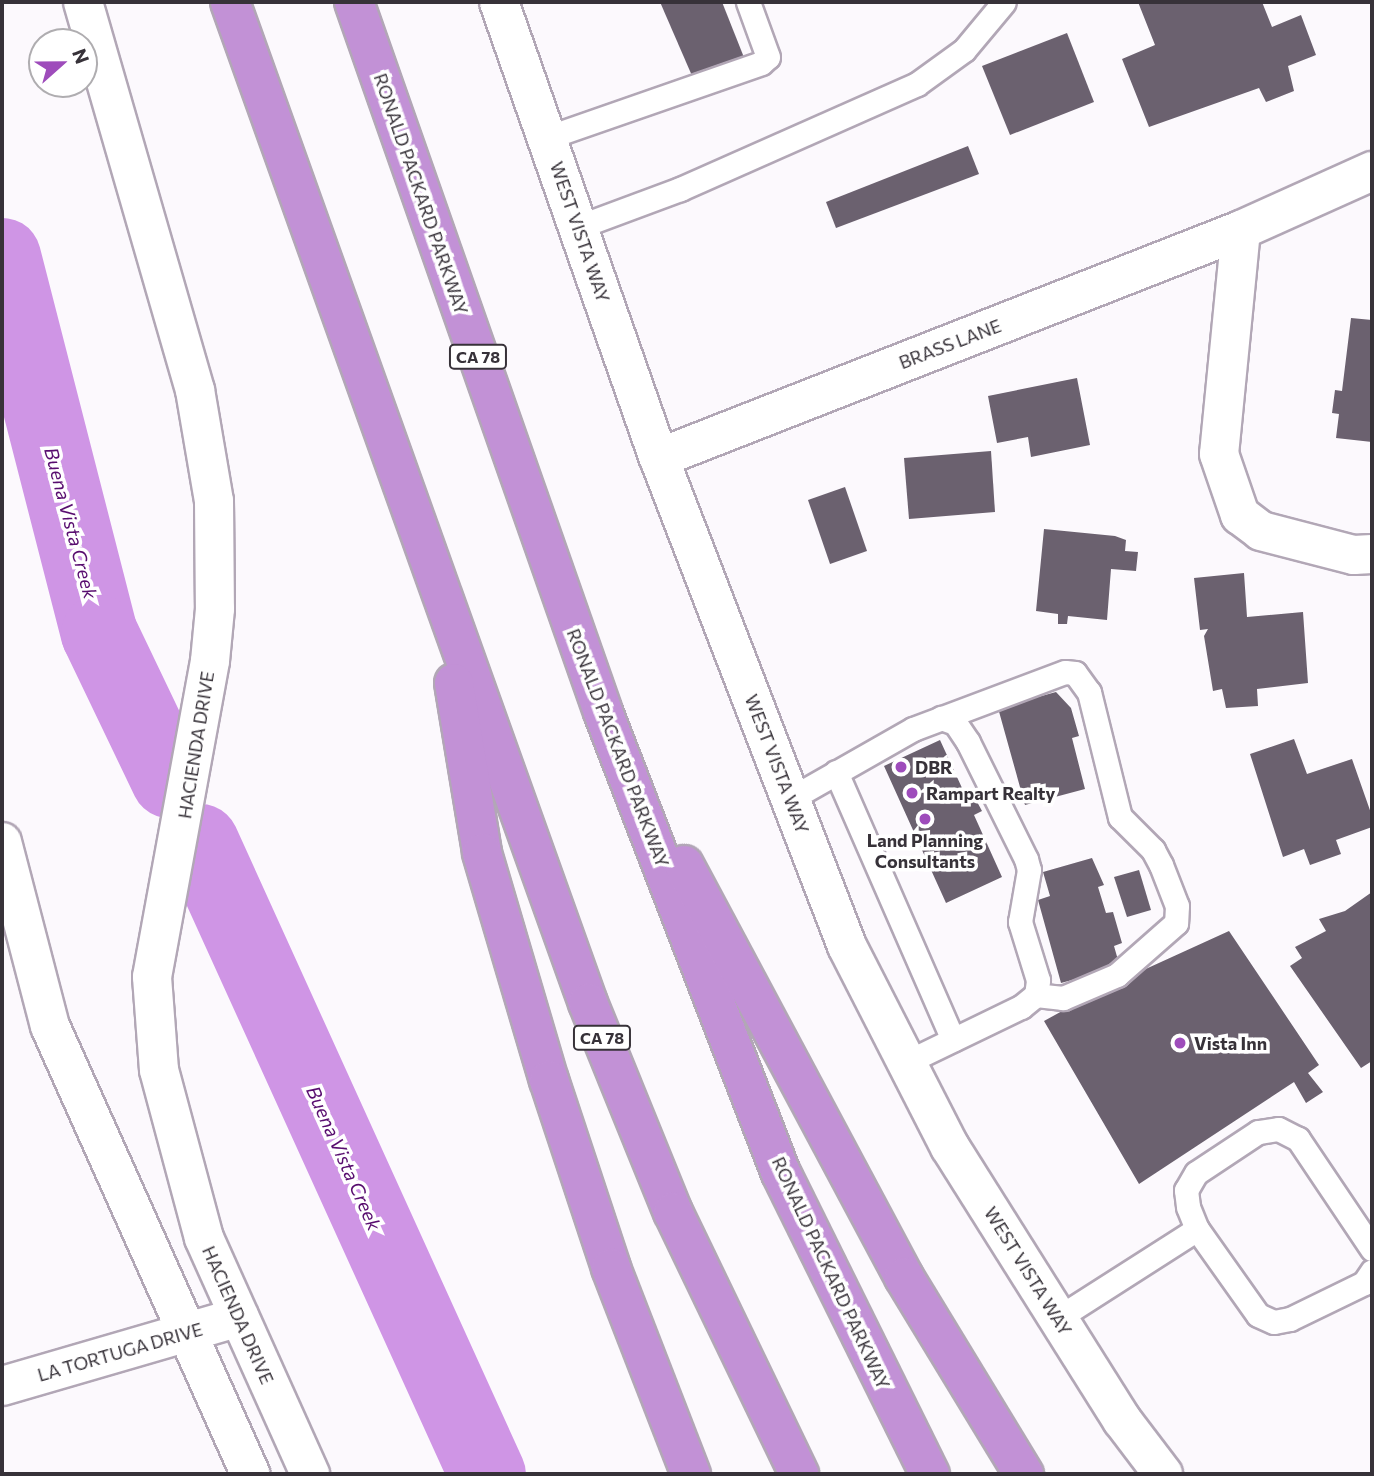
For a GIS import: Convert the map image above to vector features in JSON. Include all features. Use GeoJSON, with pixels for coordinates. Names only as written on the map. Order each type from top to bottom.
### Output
{"type":"FeatureCollection","features":[{"type":"Feature","properties":{"kind":"highway","name":"CA 78"},"geometry":{"type":"LineString","coordinates":[[230,2],[588,1003],[673,1212],[799,1474]]}},
{"type":"Feature","properties":{"kind":"highway","name":"RONALD PACKARD PARKWAY"},"geometry":{"type":"LineString","coordinates":[[354,2],[603,712],[781,1173],[880,1381],[930,1474]]}},
{"type":"Feature","properties":{"kind":"highway"},"geometry":{"type":"LineString","coordinates":[[438,588],[482,853],[606,1256],[691,1474]]}},
{"type":"Feature","properties":{"kind":"highway"},"geometry":{"type":"LineString","coordinates":[[603,712],[904,1278],[1024,1474]]}},
{"type":"Feature","properties":{"kind":"main road","name":"HACIENDA DRIVE"},"geometry":{"type":"LineString","coordinates":[[83,2],[195,390],[214,501],[215,609],[210,661],[152,977],[159,1070],[204,1238],[310,1474]]}},
{"type":"Feature","properties":{"kind":"main road","name":"WEST VISTA WAY"},"geometry":{"type":"LineString","coordinates":[[499,2],[659,458],[847,946],[950,1147],[1122,1420],[1163,1474]]}},
{"type":"Feature","properties":{"kind":"main road","name":"BRASS LANE"},"geometry":{"type":"LineString","coordinates":[[659,458],[1241,230],[1372,171]]}},
{"type":"Feature","properties":{"kind":"main road"},"geometry":{"type":"LineString","coordinates":[[1241,230],[1219,454],[1240,515],[1261,531],[1354,555],[1372,554]]}},
{"type":"Feature","properties":{"kind":"main road"},"geometry":{"type":"LineString","coordinates":[[2,842],[50,1026],[250,1474]]}},
{"type":"Feature","properties":{"kind":"main road","name":"LA TORTUGA DRIVE"},"geometry":{"type":"LineString","coordinates":[[2,1386],[239,1317]]}},
{"type":"Feature","properties":{"kind":"lane"},"geometry":{"type":"LineString","coordinates":[[546,138],[761,63],[768,57],[748,2]]}},
{"type":"Feature","properties":{"kind":"lane"},"geometry":{"type":"LineString","coordinates":[[578,227],[680,189],[917,84],[964,50],[1004,2]]}},
{"type":"Feature","properties":{"kind":"lane"},"geometry":{"type":"LineString","coordinates":[[790,799],[888,741],[941,718],[1065,672],[1075,673],[1089,692],[1121,817],[1153,850],[1177,906],[1177,923],[1117,975],[1063,998],[1036,995]]}},
{"type":"Feature","properties":{"kind":"lane"},"geometry":{"type":"LineString","coordinates":[[907,1062],[1021,1007],[1036,995],[1038,980],[1020,922],[1029,870],[1026,859],[968,742],[955,723],[941,718]]}},
{"type":"Feature","properties":{"kind":"lane"},"geometry":{"type":"LineString","coordinates":[[836,772],[953,1040]]}},
{"type":"Feature","properties":{"kind":"lane"},"geometry":{"type":"LineString","coordinates":[[1372,1249],[1298,1139],[1278,1129],[1258,1132],[1196,1173],[1186,1190],[1188,1207],[1198,1229],[1258,1315],[1274,1322],[1290,1319],[1364,1283],[1372,1271]]}},
{"type":"Feature","properties":{"kind":"lane"},"geometry":{"type":"LineString","coordinates":[[1058,1318],[1198,1229]]}},
{"type":"Feature","properties":{"kind":"building"},"geometry":{"type":"Polygon","coordinates":[[[660,2],[722,2],[747,65],[696,85],[660,2]]]}},
{"type":"Feature","properties":{"kind":"building"},"geometry":{"type":"Polygon","coordinates":[[[1138,2],[1262,2],[1272,27],[1301,15],[1316,55],[1288,66],[1294,91],[1266,102],[1259,88],[1149,127],[1122,59],[1155,45],[1138,2]]]}},
{"type":"Feature","properties":{"kind":"building"},"geometry":{"type":"Polygon","coordinates":[[[1067,33],[1094,102],[1010,135],[982,66],[1067,33]]]}},
{"type":"Feature","properties":{"kind":"building"},"geometry":{"type":"Polygon","coordinates":[[[968,146],[979,174],[836,228],[826,202],[968,146]]]}},
{"type":"Feature","properties":{"kind":"building"},"geometry":{"type":"Polygon","coordinates":[[[1351,318],[1372,320],[1372,442],[1336,438],[1339,414],[1332,413],[1335,390],[1342,391],[1351,318]]]}},
{"type":"Feature","properties":{"kind":"building"},"geometry":{"type":"Polygon","coordinates":[[[1077,378],[1090,445],[1031,457],[1028,437],[997,443],[988,396],[1077,378]]]}},
{"type":"Feature","properties":{"kind":"building"},"geometry":{"type":"Polygon","coordinates":[[[991,451],[995,512],[909,519],[904,458],[991,451]]]}},
{"type":"Feature","properties":{"kind":"building"},"geometry":{"type":"Polygon","coordinates":[[[845,487],[867,551],[830,564],[808,500],[845,487]]]}},
{"type":"Feature","properties":{"kind":"building"},"geometry":{"type":"Polygon","coordinates":[[[1044,529],[1115,536],[1126,540],[1125,551],[1138,552],[1136,571],[1111,569],[1107,620],[1068,616],[1067,624],[1058,624],[1058,614],[1036,611],[1044,529]]]}},
{"type":"Feature","properties":{"kind":"building"},"geometry":{"type":"Polygon","coordinates":[[[1244,573],[1247,617],[1303,612],[1308,683],[1257,689],[1258,706],[1226,708],[1222,689],[1213,691],[1204,636],[1208,629],[1200,630],[1194,578],[1244,573]]]}},
{"type":"Feature","properties":{"kind":"building"},"geometry":{"type":"Polygon","coordinates":[[[1056,692],[1071,708],[1079,736],[1072,738],[1085,789],[1025,805],[998,708],[1056,692]]]}},
{"type":"Feature","properties":{"kind":"building"},"geometry":{"type":"Polygon","coordinates":[[[1294,739],[1307,774],[1352,759],[1372,816],[1372,827],[1336,840],[1341,854],[1310,865],[1304,849],[1283,857],[1250,754],[1294,739]]]}},
{"type":"Feature","properties":{"kind":"building"},"geometry":{"type":"Polygon","coordinates":[[[940,740],[968,801],[975,798],[982,811],[974,815],[1002,877],[946,903],[884,766],[940,740]]]}},
{"type":"Feature","properties":{"kind":"building"},"geometry":{"type":"Polygon","coordinates":[[[1092,858],[1104,885],[1098,887],[1106,913],[1113,912],[1122,943],[1114,946],[1120,967],[1061,983],[1038,900],[1050,896],[1043,872],[1092,858]]]}},
{"type":"Feature","properties":{"kind":"building"},"geometry":{"type":"Polygon","coordinates":[[[1139,870],[1151,910],[1127,917],[1114,877],[1139,870]]]}},
{"type":"Feature","properties":{"kind":"building"},"geometry":{"type":"Polygon","coordinates":[[[1372,892],[1372,1061],[1361,1068],[1290,966],[1302,958],[1295,947],[1326,931],[1319,919],[1345,911],[1372,892]]]}},
{"type":"Feature","properties":{"kind":"building","name":"Vista Inn"},"geometry":{"type":"Polygon","coordinates":[[[1229,931],[1319,1065],[1308,1073],[1323,1092],[1306,1103],[1294,1082],[1139,1184],[1044,1021],[1104,988],[1229,931]]]}},
{"type":"Feature","properties":{"kind":"waterway","name":"Buena Vista Creek"},"geometry":{"type":"LineString","coordinates":[[2,256],[99,633],[169,779]]}},
{"type":"Feature","properties":{"kind":"waterway","name":"Buena Vista Creek"},"geometry":{"type":"LineString","coordinates":[[200,842],[487,1474]]}},
{"type":"Feature","properties":{"kind":"place","name":"DBR"},"geometry":{"type":"Point","coordinates":[901,767]}},
{"type":"Feature","properties":{"kind":"place","name":"Rampart Realty"},"geometry":{"type":"Point","coordinates":[912,793]}},
{"type":"Feature","properties":{"kind":"place","name":"Land Planning Consultants"},"geometry":{"type":"Point","coordinates":[925,819]}},
{"type":"Feature","properties":{"kind":"place","name":"Vista Inn"},"geometry":{"type":"Point","coordinates":[1180,1043]}}]}
